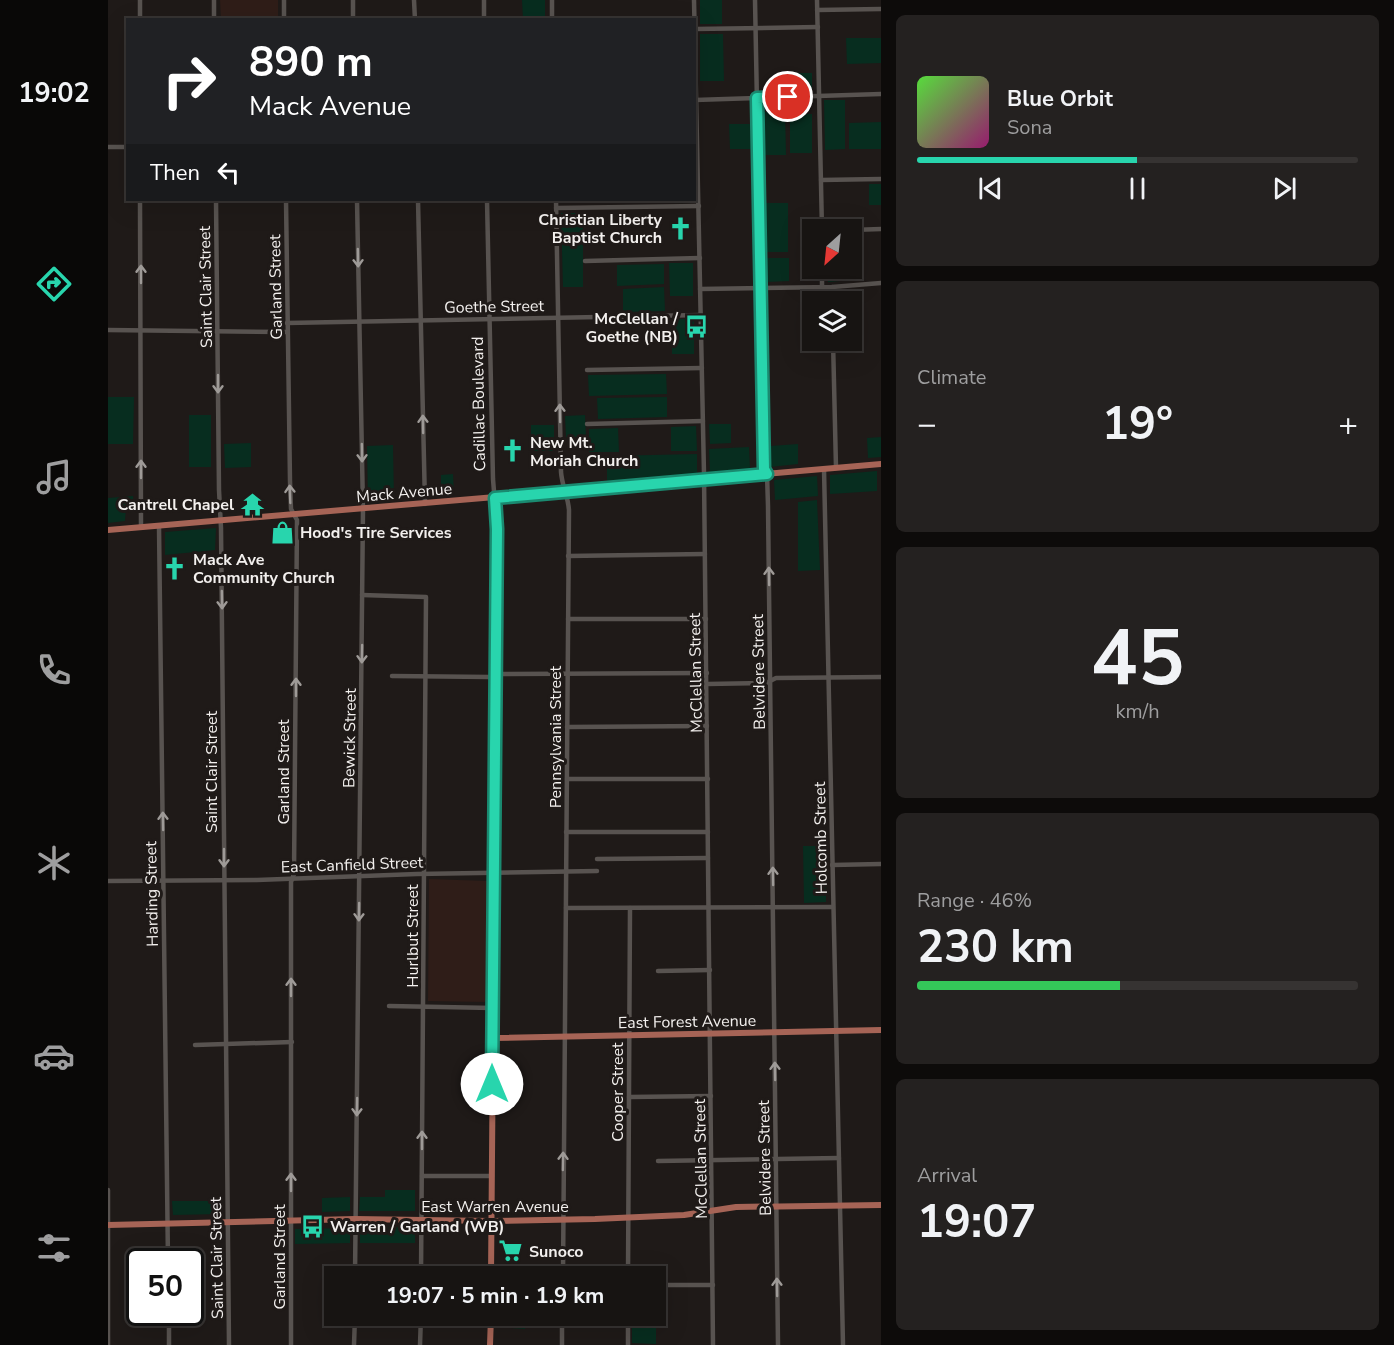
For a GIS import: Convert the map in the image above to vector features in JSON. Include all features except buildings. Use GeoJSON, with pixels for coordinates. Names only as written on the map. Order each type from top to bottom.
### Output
{"type":"FeatureCollection","features":[{"type":"Feature","properties":{"kind":"main road","name":"Mack Avenue"},"geometry":{"type":"LineString","coordinates":[[108,530],[881,464]]}},
{"type":"Feature","properties":{"kind":"main road","name":"East Forest Avenue"},"geometry":{"type":"LineString","coordinates":[[493,1038],[881,1030]]}},
{"type":"Feature","properties":{"kind":"main road","name":"Cadillac Boulevard"},"geometry":{"type":"LineString","coordinates":[[491,1266],[493,1038]]}},
{"type":"Feature","properties":{"kind":"main road","name":"East Warren Avenue"},"geometry":{"type":"LineString","coordinates":[[108,1224],[355,1219],[563,1220],[684,1215],[736,1206],[881,1205]]}},
{"type":"Feature","properties":{"kind":"main road"},"geometry":{"type":"LineString","coordinates":[[490,1326],[490,1345]]}},
{"type":"Feature","properties":{"kind":"street"},"geometry":{"type":"LineString","coordinates":[[140,0],[140,18]]}},
{"type":"Feature","properties":{"kind":"street"},"geometry":{"type":"LineString","coordinates":[[214,0],[214,18]]}},
{"type":"Feature","properties":{"kind":"street"},"geometry":{"type":"LineString","coordinates":[[284,0],[284,18]]}},
{"type":"Feature","properties":{"kind":"street"},"geometry":{"type":"LineString","coordinates":[[353,0],[353,18]]}},
{"type":"Feature","properties":{"kind":"street"},"geometry":{"type":"LineString","coordinates":[[414,0],[415,18]]}},
{"type":"Feature","properties":{"kind":"street"},"geometry":{"type":"LineString","coordinates":[[484,0],[484,18]]}},
{"type":"Feature","properties":{"kind":"street"},"geometry":{"type":"LineString","coordinates":[[552,0],[552,18]]}},
{"type":"Feature","properties":{"kind":"street","name":"McClellan Street"},"geometry":{"type":"LineString","coordinates":[[694,0],[694,18]]}},
{"type":"Feature","properties":{"kind":"street","name":"Belvidere Street"},"geometry":{"type":"LineString","coordinates":[[755,0],[764,469],[767,474],[778,1345]]}},
{"type":"Feature","properties":{"kind":"street"},"geometry":{"type":"LineString","coordinates":[[817,0],[822,219]]}},
{"type":"Feature","properties":{"kind":"street"},"geometry":{"type":"LineString","coordinates":[[817,10],[881,9]]}},
{"type":"Feature","properties":{"kind":"street"},"geometry":{"type":"LineString","coordinates":[[696,29],[818,27]]}},
{"type":"Feature","properties":{"kind":"street"},"geometry":{"type":"LineString","coordinates":[[696,100],[881,94]]}},
{"type":"Feature","properties":{"kind":"street"},"geometry":{"type":"LineString","coordinates":[[108,147],[126,147]]}},
{"type":"Feature","properties":{"kind":"street","name":"McClellan Street"},"geometry":{"type":"LineString","coordinates":[[696,154],[699,206],[707,673],[713,1345]]}},
{"type":"Feature","properties":{"kind":"street"},"geometry":{"type":"LineString","coordinates":[[821,180],[881,179]]}},
{"type":"Feature","properties":{"kind":"street"},"geometry":{"type":"LineString","coordinates":[[141,201],[141,527]]}},
{"type":"Feature","properties":{"kind":"street","name":"Saint Clair Street"},"geometry":{"type":"LineString","coordinates":[[216,201],[229,1345]]}},
{"type":"Feature","properties":{"kind":"street","name":"Garland Street"},"geometry":{"type":"LineString","coordinates":[[286,201],[290,490],[291,509],[297,520],[296,797],[291,882],[291,1345]]}},
{"type":"Feature","properties":{"kind":"street","name":"Bewick Street"},"geometry":{"type":"LineString","coordinates":[[355,1266],[363,508],[357,201]]}},
{"type":"Feature","properties":{"kind":"street"},"geometry":{"type":"LineString","coordinates":[[418,201],[425,504]]}},
{"type":"Feature","properties":{"kind":"street","name":"Cadillac Boulevard"},"geometry":{"type":"LineString","coordinates":[[488,201],[493,479],[497,529],[493,1038]]}},
{"type":"Feature","properties":{"kind":"street","name":"Pennsylvania Street"},"geometry":{"type":"LineString","coordinates":[[556,201],[561,472],[562,487],[568,497],[569,510],[563,1266]]}},
{"type":"Feature","properties":{"kind":"street"},"geometry":{"type":"LineString","coordinates":[[556,208],[699,206]]}},
{"type":"Feature","properties":{"kind":"street"},"geometry":{"type":"LineString","coordinates":[[862,230],[881,229]]}},
{"type":"Feature","properties":{"kind":"street"},"geometry":{"type":"LineString","coordinates":[[585,261],[700,258]]}},
{"type":"Feature","properties":{"kind":"street"},"geometry":{"type":"LineString","coordinates":[[822,279],[822,286]]}},
{"type":"Feature","properties":{"kind":"street"},"geometry":{"type":"LineString","coordinates":[[700,289],[832,287],[881,283]]}},
{"type":"Feature","properties":{"kind":"street","name":"Goethe Street"},"geometry":{"type":"LineString","coordinates":[[287,323],[701,315]]}},
{"type":"Feature","properties":{"kind":"street"},"geometry":{"type":"LineString","coordinates":[[108,330],[287,333]]}},
{"type":"Feature","properties":{"kind":"street"},"geometry":{"type":"LineString","coordinates":[[833,351],[836,468]]}},
{"type":"Feature","properties":{"kind":"street"},"geometry":{"type":"LineString","coordinates":[[587,370],[702,368]]}},
{"type":"Feature","properties":{"kind":"street"},"geometry":{"type":"LineString","coordinates":[[587,424],[703,421]]}},
{"type":"Feature","properties":{"kind":"street","name":"Holcomb Street"},"geometry":{"type":"LineString","coordinates":[[824,469],[843,1345]]}},
{"type":"Feature","properties":{"kind":"street","name":"Harding Street"},"geometry":{"type":"LineString","coordinates":[[159,526],[168,1248]]}},
{"type":"Feature","properties":{"kind":"street"},"geometry":{"type":"LineString","coordinates":[[568,556],[705,554]]}},
{"type":"Feature","properties":{"kind":"street","name":"Hurlbut Street"},"geometry":{"type":"LineString","coordinates":[[362,595],[426,597],[421,1266]]}},
{"type":"Feature","properties":{"kind":"street"},"geometry":{"type":"LineString","coordinates":[[568,619],[706,619]]}},
{"type":"Feature","properties":{"kind":"street"},"geometry":{"type":"LineString","coordinates":[[392,676],[707,673]]}},
{"type":"Feature","properties":{"kind":"street"},"geometry":{"type":"LineString","coordinates":[[707,684],[766,683],[776,678],[881,677]]}},
{"type":"Feature","properties":{"kind":"street"},"geometry":{"type":"LineString","coordinates":[[567,727],[707,726]]}},
{"type":"Feature","properties":{"kind":"street"},"geometry":{"type":"LineString","coordinates":[[567,779],[708,779]]}},
{"type":"Feature","properties":{"kind":"street"},"geometry":{"type":"LineString","coordinates":[[566,832],[708,832]]}},
{"type":"Feature","properties":{"kind":"street"},"geometry":{"type":"LineString","coordinates":[[597,859],[708,858]]}},
{"type":"Feature","properties":{"kind":"street"},"geometry":{"type":"LineString","coordinates":[[832,865],[881,864]]}},
{"type":"Feature","properties":{"kind":"street","name":"East Canfield Street"},"geometry":{"type":"LineString","coordinates":[[108,880],[224,880],[597,871]]}},
{"type":"Feature","properties":{"kind":"street"},"geometry":{"type":"LineString","coordinates":[[566,908],[833,907]]}},
{"type":"Feature","properties":{"kind":"street","name":"Cooper Street"},"geometry":{"type":"LineString","coordinates":[[628,1266],[630,908]]}},
{"type":"Feature","properties":{"kind":"street"},"geometry":{"type":"LineString","coordinates":[[658,971],[710,970]]}},
{"type":"Feature","properties":{"kind":"street"},"geometry":{"type":"LineString","coordinates":[[389,1005],[493,1008]]}},
{"type":"Feature","properties":{"kind":"street"},"geometry":{"type":"LineString","coordinates":[[195,1045],[292,1042]]}},
{"type":"Feature","properties":{"kind":"street"},"geometry":{"type":"LineString","coordinates":[[629,1097],[711,1096]]}},
{"type":"Feature","properties":{"kind":"street"},"geometry":{"type":"LineString","coordinates":[[658,1161],[839,1158]]}},
{"type":"Feature","properties":{"kind":"street"},"geometry":{"type":"LineString","coordinates":[[422,1176],[492,1176]]}},
{"type":"Feature","properties":{"kind":"street"},"geometry":{"type":"LineString","coordinates":[[108,1190],[108,1345]]}},
{"type":"Feature","properties":{"kind":"street"},"geometry":{"type":"LineString","coordinates":[[666,1285],[713,1285]]}},
{"type":"Feature","properties":{"kind":"street"},"geometry":{"type":"LineString","coordinates":[[169,1326],[169,1345]]}},
{"type":"Feature","properties":{"kind":"street"},"geometry":{"type":"LineString","coordinates":[[354,1345],[355,1326]]}},
{"type":"Feature","properties":{"kind":"street"},"geometry":{"type":"LineString","coordinates":[[420,1345],[421,1326]]}},
{"type":"Feature","properties":{"kind":"street"},"geometry":{"type":"LineString","coordinates":[[562,1326],[562,1345]]}},
{"type":"Feature","properties":{"kind":"street"},"geometry":{"type":"LineString","coordinates":[[628,1326],[628,1345]]}},
{"type":"Feature","properties":{"kind":"shaded area"},"geometry":{"type":"Polygon","coordinates":[[[220,0],[278,0],[278,18],[221,18],[220,0]]]}},
{"type":"Feature","properties":{"kind":"shaded area"},"geometry":{"type":"Polygon","coordinates":[[[429,879],[487,881],[486,1002],[428,1001],[429,879]]]}},
{"type":"Feature","properties":{"kind":"green space"},"geometry":{"type":"Polygon","coordinates":[[[522,0],[545,0],[545,18],[523,18],[522,0]]]}},
{"type":"Feature","properties":{"kind":"green space"},"geometry":{"type":"Polygon","coordinates":[[[700,0],[722,0],[722,24],[700,24],[700,0]]]}},
{"type":"Feature","properties":{"kind":"green space"},"geometry":{"type":"Polygon","coordinates":[[[700,34],[723,34],[724,81],[700,81],[700,34]]]}},
{"type":"Feature","properties":{"kind":"green space"},"geometry":{"type":"Polygon","coordinates":[[[846,38],[881,38],[881,63],[847,64],[846,38]]]}},
{"type":"Feature","properties":{"kind":"green space"},"geometry":{"type":"Polygon","coordinates":[[[789,73],[812,73],[812,91],[790,91],[789,73]]]}},
{"type":"Feature","properties":{"kind":"green space"},"geometry":{"type":"Polygon","coordinates":[[[824,100],[845,100],[845,149],[825,150],[824,100]]]}},
{"type":"Feature","properties":{"kind":"green space"},"geometry":{"type":"Polygon","coordinates":[[[785,111],[786,155],[764,155],[763,112],[785,111]]]}},
{"type":"Feature","properties":{"kind":"green space"},"geometry":{"type":"Polygon","coordinates":[[[790,114],[812,114],[812,153],[790,153],[790,114]]]}},
{"type":"Feature","properties":{"kind":"green space"},"geometry":{"type":"Polygon","coordinates":[[[881,122],[881,149],[849,149],[849,123],[881,122]]]}},
{"type":"Feature","properties":{"kind":"green space"},"geometry":{"type":"Polygon","coordinates":[[[729,124],[752,124],[752,149],[730,149],[729,124]]]}},
{"type":"Feature","properties":{"kind":"green space"},"geometry":{"type":"Polygon","coordinates":[[[869,184],[881,184],[881,205],[869,205],[869,184]]]}},
{"type":"Feature","properties":{"kind":"green space"},"geometry":{"type":"Polygon","coordinates":[[[765,203],[788,203],[788,252],[766,252],[765,203]]]}},
{"type":"Feature","properties":{"kind":"green space"},"geometry":{"type":"Polygon","coordinates":[[[561,213],[583,213],[583,287],[563,287],[561,213]]]}},
{"type":"Feature","properties":{"kind":"green space"},"geometry":{"type":"Polygon","coordinates":[[[767,258],[789,258],[789,281],[767,282],[767,258]]]}},
{"type":"Feature","properties":{"kind":"green space"},"geometry":{"type":"Polygon","coordinates":[[[862,259],[863,279],[828,282],[828,279],[862,279],[862,259]]]}},
{"type":"Feature","properties":{"kind":"green space"},"geometry":{"type":"Polygon","coordinates":[[[669,263],[693,263],[693,296],[670,296],[669,263]]]}},
{"type":"Feature","properties":{"kind":"green space"},"geometry":{"type":"Polygon","coordinates":[[[664,264],[664,284],[617,286],[617,265],[664,264]]]}},
{"type":"Feature","properties":{"kind":"green space"},"geometry":{"type":"Polygon","coordinates":[[[664,287],[665,311],[623,312],[623,289],[664,287]]]}},
{"type":"Feature","properties":{"kind":"green space"},"geometry":{"type":"Polygon","coordinates":[[[672,319],[694,319],[694,354],[672,354],[672,319]]]}},
{"type":"Feature","properties":{"kind":"green space"},"geometry":{"type":"Polygon","coordinates":[[[666,374],[667,394],[589,396],[588,375],[666,374]]]}},
{"type":"Feature","properties":{"kind":"green space"},"geometry":{"type":"Polygon","coordinates":[[[108,397],[134,397],[133,444],[108,444],[108,397]]]}},
{"type":"Feature","properties":{"kind":"green space"},"geometry":{"type":"Polygon","coordinates":[[[667,397],[667,417],[598,419],[597,398],[667,397]]]}},
{"type":"Feature","properties":{"kind":"green space"},"geometry":{"type":"Polygon","coordinates":[[[189,415],[211,415],[211,467],[189,467],[189,415]]]}},
{"type":"Feature","properties":{"kind":"green space"},"geometry":{"type":"Polygon","coordinates":[[[585,415],[586,437],[566,437],[565,416],[585,415]]]}},
{"type":"Feature","properties":{"kind":"green space"},"geometry":{"type":"Polygon","coordinates":[[[709,424],[731,424],[731,443],[710,444],[709,424]]]}},
{"type":"Feature","properties":{"kind":"green space"},"geometry":{"type":"Polygon","coordinates":[[[531,425],[554,425],[554,451],[531,451],[531,425]]]}},
{"type":"Feature","properties":{"kind":"green space"},"geometry":{"type":"Polygon","coordinates":[[[696,426],[697,451],[671,451],[671,427],[696,426]]]}},
{"type":"Feature","properties":{"kind":"green space"},"geometry":{"type":"Polygon","coordinates":[[[618,428],[619,452],[589,452],[589,429],[618,428]]]}},
{"type":"Feature","properties":{"kind":"green space"},"geometry":{"type":"Polygon","coordinates":[[[881,437],[881,457],[868,458],[867,438],[881,437]]]}},
{"type":"Feature","properties":{"kind":"green space"},"geometry":{"type":"Polygon","coordinates":[[[251,443],[251,467],[225,468],[224,444],[251,443]]]}},
{"type":"Feature","properties":{"kind":"green space"},"geometry":{"type":"Polygon","coordinates":[[[798,444],[798,464],[770,467],[770,446],[798,444]]]}},
{"type":"Feature","properties":{"kind":"green space"},"geometry":{"type":"Polygon","coordinates":[[[393,445],[394,500],[368,502],[367,446],[393,445]]]}},
{"type":"Feature","properties":{"kind":"green space"},"geometry":{"type":"Polygon","coordinates":[[[749,447],[750,469],[710,472],[709,449],[749,447]]]}},
{"type":"Feature","properties":{"kind":"green space"},"geometry":{"type":"Polygon","coordinates":[[[697,454],[697,475],[607,482],[607,456],[697,454]]]}},
{"type":"Feature","properties":{"kind":"green space"},"geometry":{"type":"Polygon","coordinates":[[[877,471],[877,491],[830,494],[830,475],[877,471]]]}},
{"type":"Feature","properties":{"kind":"green space"},"geometry":{"type":"Polygon","coordinates":[[[453,474],[454,494],[441,495],[441,475],[453,474]]]}},
{"type":"Feature","properties":{"kind":"green space"},"geometry":{"type":"Polygon","coordinates":[[[817,476],[818,496],[775,500],[774,480],[817,476]]]}},
{"type":"Feature","properties":{"kind":"green space"},"geometry":{"type":"Polygon","coordinates":[[[133,496],[134,506],[126,507],[125,521],[108,523],[108,498],[133,496]]]}},
{"type":"Feature","properties":{"kind":"green space"},"geometry":{"type":"Polygon","coordinates":[[[817,500],[820,570],[798,571],[798,502],[817,500]]]}},
{"type":"Feature","properties":{"kind":"green space"},"geometry":{"type":"Polygon","coordinates":[[[216,528],[215,550],[165,555],[165,532],[216,528]]]}},
{"type":"Feature","properties":{"kind":"green space"},"geometry":{"type":"Polygon","coordinates":[[[803,846],[826,846],[826,902],[804,903],[803,846]]]}},
{"type":"Feature","properties":{"kind":"green space"},"geometry":{"type":"Polygon","coordinates":[[[385,1190],[415,1190],[415,1211],[359,1211],[360,1197],[385,1197],[385,1190]]]}},
{"type":"Feature","properties":{"kind":"green space"},"geometry":{"type":"Polygon","coordinates":[[[350,1197],[350,1211],[322,1212],[322,1198],[350,1197]]]}},
{"type":"Feature","properties":{"kind":"green space"},"geometry":{"type":"Polygon","coordinates":[[[172,1201],[221,1201],[221,1214],[173,1215],[172,1201]]]}},
{"type":"Feature","properties":{"kind":"green space"},"geometry":{"type":"Polygon","coordinates":[[[360,1227],[415,1227],[415,1243],[360,1243],[360,1227]]]}},
{"type":"Feature","properties":{"kind":"green space"},"geometry":{"type":"Polygon","coordinates":[[[350,1228],[350,1243],[295,1244],[295,1229],[350,1228]]]}},
{"type":"Feature","properties":{"kind":"green space"},"geometry":{"type":"Polygon","coordinates":[[[525,1326],[525,1329],[496,1327],[525,1326]]]}},
{"type":"Feature","properties":{"kind":"green space"},"geometry":{"type":"Polygon","coordinates":[[[632,1326],[656,1326],[656,1344],[632,1343],[632,1326]]]}},
{"type":"Feature","properties":{"kind":"place","name":"Christian Liberty Baptist Church"},"geometry":{"type":"Point","coordinates":[680,228]}},
{"type":"Feature","properties":{"kind":"place","name":"McClellan / Goethe (NB)"},"geometry":{"type":"Point","coordinates":[696,327]}},
{"type":"Feature","properties":{"kind":"place","name":"New Mt. Moriah Church"},"geometry":{"type":"Point","coordinates":[512,451]}},
{"type":"Feature","properties":{"kind":"place","name":"Cantrell Chapel"},"geometry":{"type":"Point","coordinates":[252,504]}},
{"type":"Feature","properties":{"kind":"place","name":"Hood's Tire Services"},"geometry":{"type":"Point","coordinates":[282,532]}},
{"type":"Feature","properties":{"kind":"place","name":"Mack Ave Community Church"},"geometry":{"type":"Point","coordinates":[175,568]}},
{"type":"Feature","properties":{"kind":"place","name":"Warren / Garland (WB)"},"geometry":{"type":"Point","coordinates":[312,1226]}},
{"type":"Feature","properties":{"kind":"place","name":"Sunoco"},"geometry":{"type":"Point","coordinates":[511,1251]}},
{"type":"Feature","properties":{"kind":"route"},"geometry":{"type":"LineString","coordinates":[[492,1084],[497,529],[495,498],[767,474],[764,469],[757,98],[788,97]]}}]}
